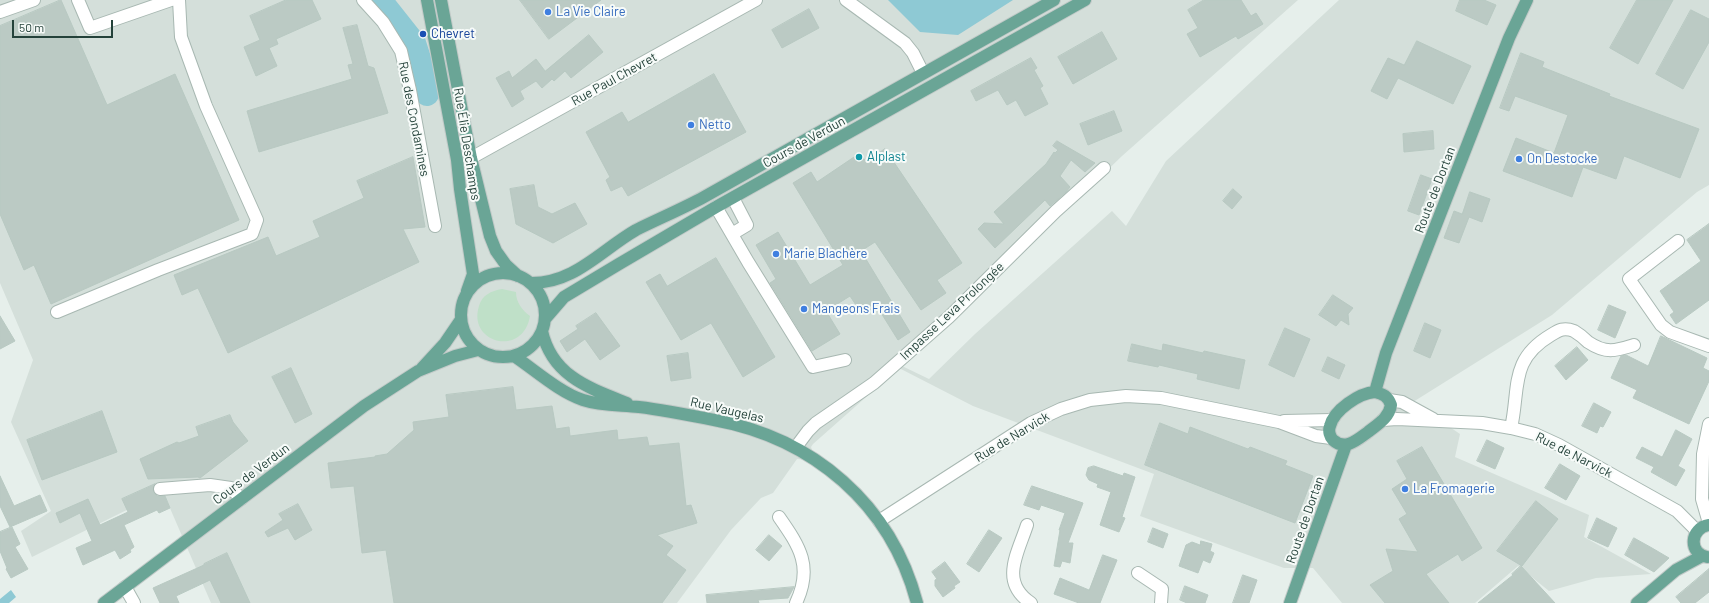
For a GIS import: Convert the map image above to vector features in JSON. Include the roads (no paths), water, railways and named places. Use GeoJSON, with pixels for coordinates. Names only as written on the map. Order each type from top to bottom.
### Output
{"type":"FeatureCollection","features":[{"type":"Feature","properties":{"kind":"main road","name":"Rue Élie Deschamps"},"geometry":{"type":"LineString","coordinates":[[427,0],[458,160],[460,189],[473,274],[467,291]]}},
{"type":"Feature","properties":{"kind":"main road","name":"Rue Élie Deschamps"},"geometry":{"type":"LineString","coordinates":[[441,0],[471,158],[490,236],[496,251],[506,265],[518,276]]}},
{"type":"Feature","properties":{"kind":"main road","name":"Cours de Verdun"},"geometry":{"type":"LineString","coordinates":[[530,283],[543,283],[557,280],[569,274],[592,261],[635,231],[702,198],[1054,0]]}},
{"type":"Feature","properties":{"kind":"main road","name":"Cours de Verdun"},"geometry":{"type":"LineString","coordinates":[[545,319],[564,297],[733,198],[1085,0]]}},
{"type":"Feature","properties":{"kind":"main road","name":"Route de Dortan"},"geometry":{"type":"LineString","coordinates":[[1375,392],[1392,338],[1509,38],[1527,0]]}},
{"type":"Feature","properties":{"kind":"main road"},"geometry":{"type":"LineString","coordinates":[[504,273],[518,276],[530,283],[539,293],[544,306],[545,319],[542,331],[536,342],[526,351],[514,356],[500,358],[486,355],[478,350],[466,336],[460,321],[461,305],[467,291],[477,281],[491,274],[504,273]]}},
{"type":"Feature","properties":{"kind":"main road","name":"Cours de Verdun"},"geometry":{"type":"LineString","coordinates":[[418,371],[445,343],[460,321]]}},
{"type":"Feature","properties":{"kind":"main road","name":"Rue Vaugelas"},"geometry":{"type":"LineString","coordinates":[[542,331],[545,345],[553,359],[570,377],[592,389],[638,407]]}},
{"type":"Feature","properties":{"kind":"main road","name":"Cours de Verdun"},"geometry":{"type":"LineString","coordinates":[[104,603],[364,406],[418,371],[455,356],[478,350]]}},
{"type":"Feature","properties":{"kind":"main road","name":"Rue Vaugelas"},"geometry":{"type":"LineString","coordinates":[[514,356],[566,392],[581,400],[603,405],[638,407],[737,425],[772,436],[796,447],[825,467],[855,492],[879,521],[900,554],[918,603]]}},
{"type":"Feature","properties":{"kind":"main road"},"geometry":{"type":"LineString","coordinates":[[1375,392],[1384,394],[1390,400],[1390,410],[1383,420],[1359,439],[1346,446],[1338,444],[1331,438],[1329,427],[1332,420],[1339,412],[1353,402],[1369,393],[1375,392]]}},
{"type":"Feature","properties":{"kind":"main road","name":"Route de Dortan"},"geometry":{"type":"LineString","coordinates":[[1290,603],[1346,446]]}},
{"type":"Feature","properties":{"kind":"main road"},"geometry":{"type":"LineString","coordinates":[[1705,556],[1698,553],[1693,544],[1694,535],[1701,528],[1709,524]]}},
{"type":"Feature","properties":{"kind":"main road"},"geometry":{"type":"LineString","coordinates":[[1637,603],[1676,570],[1705,556]]}},
{"type":"Feature","properties":{"kind":"street"},"geometry":{"type":"LineString","coordinates":[[0,12],[34,0]]}},
{"type":"Feature","properties":{"kind":"street"},"geometry":{"type":"LineString","coordinates":[[78,0],[90,28],[172,0]]}},
{"type":"Feature","properties":{"kind":"street"},"geometry":{"type":"LineString","coordinates":[[57,312],[158,270],[252,234],[257,220],[206,106],[181,37],[179,0]]}},
{"type":"Feature","properties":{"kind":"street","name":"Rue des Condamines"},"geometry":{"type":"LineString","coordinates":[[363,0],[383,22],[401,51],[410,90],[435,226]]}},
{"type":"Feature","properties":{"kind":"street","name":"Rue Paul Chevret"},"geometry":{"type":"LineString","coordinates":[[471,158],[756,0]]}},
{"type":"Feature","properties":{"kind":"street"},"geometry":{"type":"LineString","coordinates":[[846,0],[905,43],[913,53],[923,73]]}},
{"type":"Feature","properties":{"kind":"street","name":"Impasse Leva Prolongée"},"geometry":{"type":"LineString","coordinates":[[796,447],[808,431],[816,424],[874,383],[949,317],[1056,211],[1104,168]]}},
{"type":"Feature","properties":{"kind":"street"},"geometry":{"type":"LineString","coordinates":[[732,234],[747,225],[733,198]]}},
{"type":"Feature","properties":{"kind":"street"},"geometry":{"type":"LineString","coordinates":[[716,208],[813,367],[845,360]]}},
{"type":"Feature","properties":{"kind":"street"},"geometry":{"type":"LineString","coordinates":[[1678,241],[1629,279],[1661,325],[1680,340],[1709,346]]}},
{"type":"Feature","properties":{"kind":"street"},"geometry":{"type":"LineString","coordinates":[[1511,428],[1515,410],[1518,373],[1532,350],[1541,341],[1561,329],[1567,328],[1576,332],[1602,349],[1612,351],[1634,345]]}},
{"type":"Feature","properties":{"kind":"street","name":"Rue de Narvick"},"geometry":{"type":"LineString","coordinates":[[879,521],[1031,423],[1061,409],[1090,400],[1108,397],[1145,396],[1279,422],[1316,436],[1331,438]]}},
{"type":"Feature","properties":{"kind":"street","name":"Rue de Narvick"},"geometry":{"type":"LineString","coordinates":[[1390,400],[1402,402],[1436,420]]}},
{"type":"Feature","properties":{"kind":"street","name":"Rue de Narvick"},"geometry":{"type":"LineString","coordinates":[[1279,422],[1332,420]]}},
{"type":"Feature","properties":{"kind":"street","name":"Rue de Narvick"},"geometry":{"type":"LineString","coordinates":[[1383,420],[1436,420],[1482,423],[1535,434],[1559,445],[1677,511],[1697,531]]}},
{"type":"Feature","properties":{"kind":"street"},"geometry":{"type":"LineString","coordinates":[[1709,424],[1703,454],[1702,499],[1709,524]]}},
{"type":"Feature","properties":{"kind":"street"},"geometry":{"type":"LineString","coordinates":[[160,489],[210,485],[231,488],[241,499]]}},
{"type":"Feature","properties":{"kind":"street"},"geometry":{"type":"LineString","coordinates":[[779,517],[795,540],[802,555],[804,581],[796,603]]}},
{"type":"Feature","properties":{"kind":"street"},"geometry":{"type":"LineString","coordinates":[[1024,601],[1016,590],[1013,579],[1014,566],[1028,525]]}},
{"type":"Feature","properties":{"kind":"street"},"geometry":{"type":"LineString","coordinates":[[1138,573],[1162,589],[1161,603]]}},
{"type":"Feature","properties":{"kind":"street"},"geometry":{"type":"LineString","coordinates":[[125,587],[134,603]]}},
{"type":"Feature","properties":{"kind":"water"},"geometry":{"type":"Polygon","coordinates":[[[888,0],[1013,0],[958,35],[920,32],[888,0]]]}},
{"type":"Feature","properties":{"kind":"water"},"geometry":{"type":"Polygon","coordinates":[[[11,590],[16,597],[9,603],[0,603],[0,599],[11,590]]]}},
{"type":"Feature","properties":{"kind":"waterway"},"geometry":{"type":"LineString","coordinates":[[380,0],[414,43],[421,65],[427,94]]}},
{"type":"Feature","properties":{"kind":"place","name":"La Vie Claire"},"geometry":{"type":"Point","coordinates":[548,12]}},
{"type":"Feature","properties":{"kind":"place","name":"Chevret"},"geometry":{"type":"Point","coordinates":[423,34]}},
{"type":"Feature","properties":{"kind":"place","name":"Netto"},"geometry":{"type":"Point","coordinates":[691,125]}},
{"type":"Feature","properties":{"kind":"place","name":"Alplast"},"geometry":{"type":"Point","coordinates":[859,157]}},
{"type":"Feature","properties":{"kind":"place","name":"On Destocke"},"geometry":{"type":"Point","coordinates":[1519,159]}},
{"type":"Feature","properties":{"kind":"place","name":"Marie Blachère"},"geometry":{"type":"Point","coordinates":[776,254]}},
{"type":"Feature","properties":{"kind":"place","name":"Mangeons Frais"},"geometry":{"type":"Point","coordinates":[804,309]}},
{"type":"Feature","properties":{"kind":"place","name":"La Fromagerie"},"geometry":{"type":"Point","coordinates":[1405,489]}}]}
